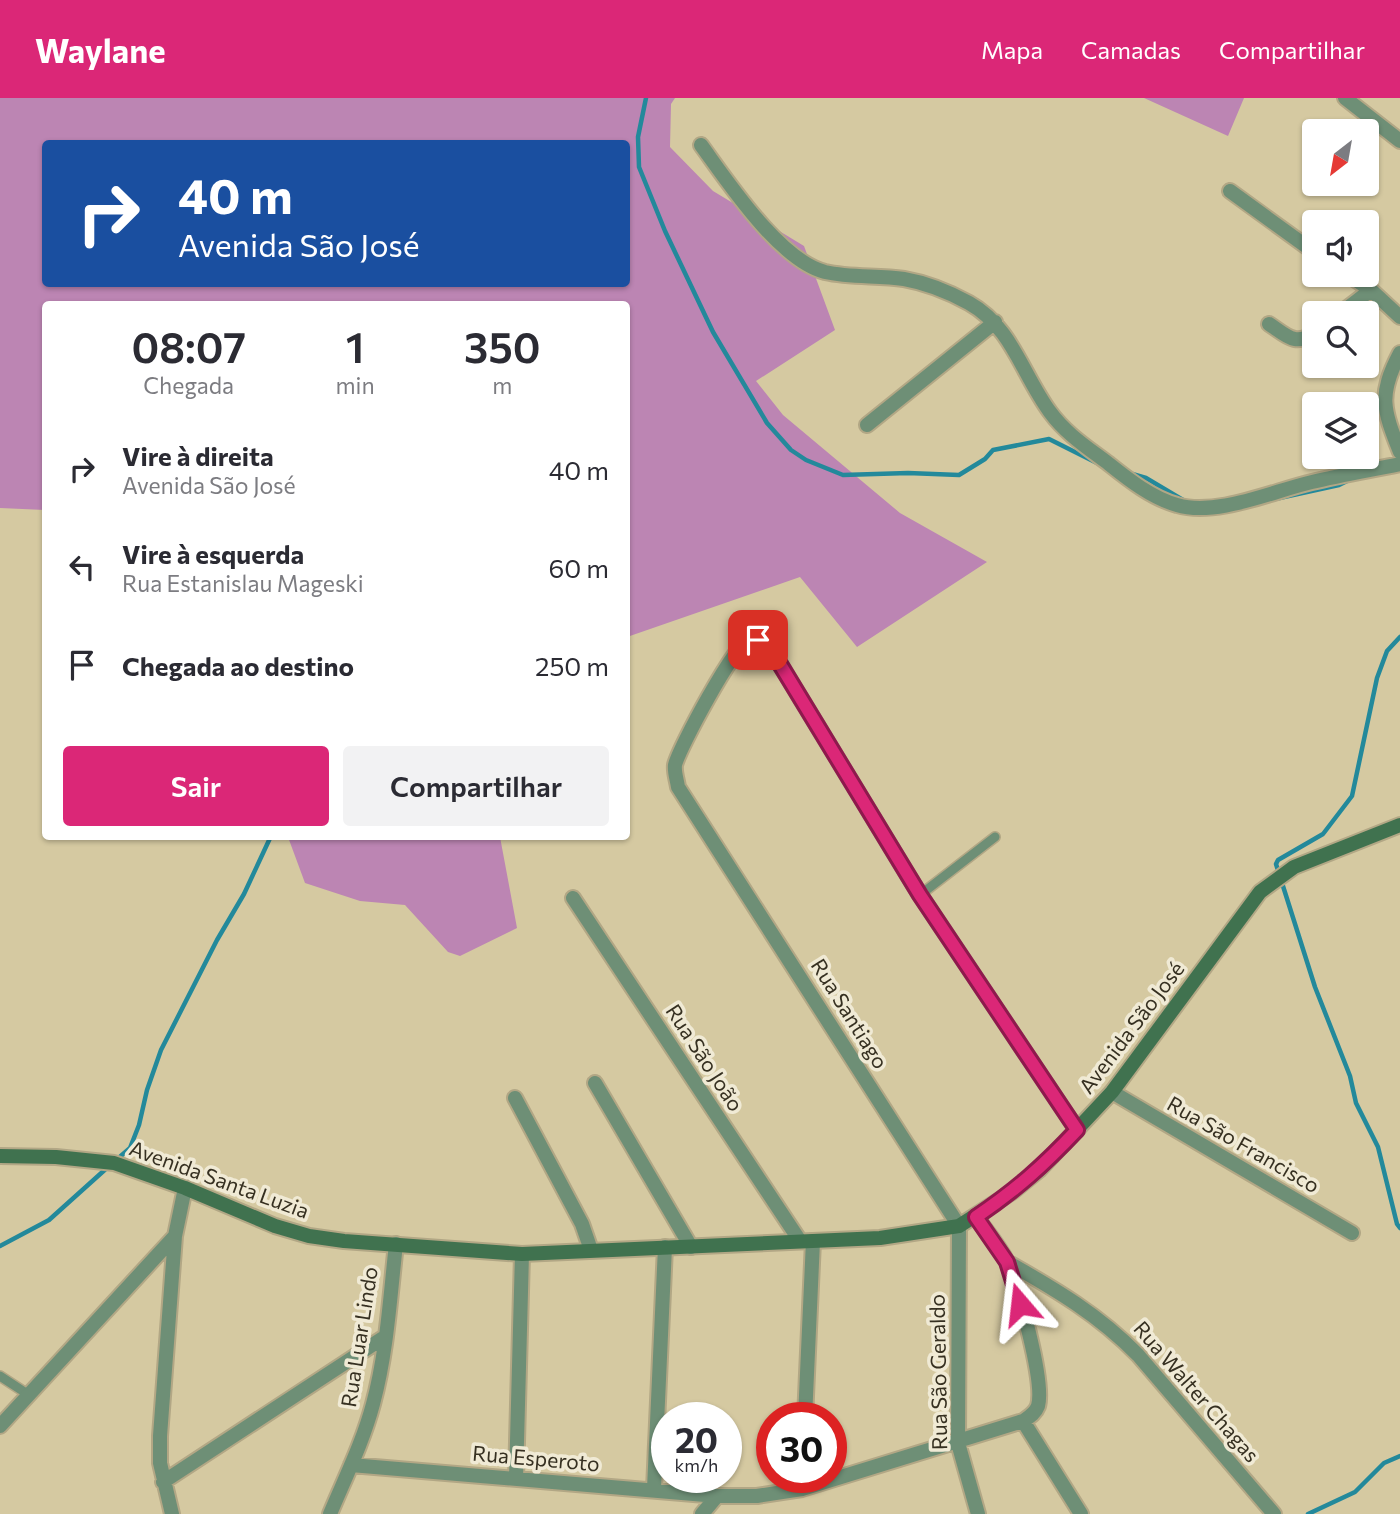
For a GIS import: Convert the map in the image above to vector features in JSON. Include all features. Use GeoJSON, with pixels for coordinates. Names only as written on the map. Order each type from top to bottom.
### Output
{"type":"FeatureCollection","features":[{"type":"Feature","properties":{"kind":"street"},"geometry":{"type":"LineString","coordinates":[[1345,98],[1400,141]]}},
{"type":"Feature","properties":{"kind":"street"},"geometry":{"type":"LineString","coordinates":[[701,145],[774,237],[786,250],[811,267],[844,275],[903,279],[926,284],[972,304],[995,321],[1048,410],[1064,430],[1132,482],[1177,505],[1191,508],[1220,506],[1312,482],[1400,464]]}},
{"type":"Feature","properties":{"kind":"street"},"geometry":{"type":"LineString","coordinates":[[1230,191],[1302,243]]}},
{"type":"Feature","properties":{"kind":"street"},"geometry":{"type":"LineString","coordinates":[[1366,287],[1400,317]]}},
{"type":"Feature","properties":{"kind":"street"},"geometry":{"type":"LineString","coordinates":[[1357,301],[1371,290]]}},
{"type":"Feature","properties":{"kind":"street"},"geometry":{"type":"LineString","coordinates":[[867,425],[995,321]]}},
{"type":"Feature","properties":{"kind":"street"},"geometry":{"type":"LineString","coordinates":[[1269,324],[1297,340],[1302,340]]}},
{"type":"Feature","properties":{"kind":"street"},"geometry":{"type":"LineString","coordinates":[[1400,353],[1387,382],[1384,399],[1400,452]]}},
{"type":"Feature","properties":{"kind":"street","name":"Rua Santiago"},"geometry":{"type":"LineString","coordinates":[[920,895],[772,651],[758,640],[746,640],[688,735],[674,769],[678,786],[959,1226]]}},
{"type":"Feature","properties":{"kind":"street","name":"Avenida São José"},"geometry":{"type":"LineString","coordinates":[[591,1250],[880,1238],[959,1226],[1012,1192],[1039,1170],[1112,1092],[1265,887],[1294,867],[1400,825]]}},
{"type":"Feature","properties":{"kind":"street"},"geometry":{"type":"LineString","coordinates":[[920,895],[1077,1130]]}},
{"type":"Feature","properties":{"kind":"street","name":"Rua São João"},"geometry":{"type":"LineString","coordinates":[[573,898],[806,1241]]}},
{"type":"Feature","properties":{"kind":"street"},"geometry":{"type":"LineString","coordinates":[[595,1083],[691,1247]]}},
{"type":"Feature","properties":{"kind":"street","name":"Rua São Francisco"},"geometry":{"type":"LineString","coordinates":[[1112,1092],[1352,1233]]}},
{"type":"Feature","properties":{"kind":"street"},"geometry":{"type":"LineString","coordinates":[[515,1098],[582,1224],[591,1250]]}},
{"type":"Feature","properties":{"kind":"street","name":"Avenida Santa Luzia"},"geometry":{"type":"LineString","coordinates":[[0,1156],[56,1157],[114,1163],[185,1188],[275,1226],[309,1236],[522,1254],[591,1250]]}},
{"type":"Feature","properties":{"kind":"street"},"geometry":{"type":"LineString","coordinates":[[172,1514],[160,1463],[160,1436],[175,1236],[185,1188]]}},
{"type":"Feature","properties":{"kind":"street"},"geometry":{"type":"LineString","coordinates":[[976,1217],[1007,1262],[1032,1345],[1037,1370],[1038,1405],[1034,1414],[1023,1421],[1081,1514]]}},
{"type":"Feature","properties":{"kind":"street","name":"Rua São Geraldo"},"geometry":{"type":"LineString","coordinates":[[959,1226],[958,1443],[978,1514]]}},
{"type":"Feature","properties":{"kind":"street"},"geometry":{"type":"LineString","coordinates":[[0,1426],[175,1236]]}},
{"type":"Feature","properties":{"kind":"street"},"geometry":{"type":"LineString","coordinates":[[805,1402],[806,1241]]}},
{"type":"Feature","properties":{"kind":"street","name":"Rua Luar Lindo"},"geometry":{"type":"LineString","coordinates":[[330,1514],[364,1434],[374,1401],[386,1336],[396,1244]]}},
{"type":"Feature","properties":{"kind":"street"},"geometry":{"type":"LineString","coordinates":[[658,1402],[666,1247]]}},
{"type":"Feature","properties":{"kind":"street"},"geometry":{"type":"LineString","coordinates":[[516,1479],[522,1254]]}},
{"type":"Feature","properties":{"kind":"street","name":"Rua Walter Chagas"},"geometry":{"type":"LineString","coordinates":[[1007,1262],[1068,1297],[1117,1333],[1139,1355],[1274,1514]]}},
{"type":"Feature","properties":{"kind":"street"},"geometry":{"type":"LineString","coordinates":[[163,1482],[386,1336]]}},
{"type":"Feature","properties":{"kind":"street","name":"Rua Esperoto"},"geometry":{"type":"LineString","coordinates":[[847,1471],[958,1443],[1023,1421]]}},
{"type":"Feature","properties":{"kind":"street","name":"Rua Esperoto"},"geometry":{"type":"LineString","coordinates":[[351,1465],[651,1489]]}},
{"type":"Feature","properties":{"kind":"street","name":"Rua Esperoto"},"geometry":{"type":"LineString","coordinates":[[690,1493],[717,1496],[757,1496],[767,1493]]}},
{"type":"Feature","properties":{"kind":"street"},"geometry":{"type":"LineString","coordinates":[[702,1514],[717,1496]]}},
{"type":"Feature","properties":{"kind":"lane"},"geometry":{"type":"LineString","coordinates":[[920,895],[995,837]]}},
{"type":"Feature","properties":{"kind":"lane"},"geometry":{"type":"LineString","coordinates":[[0,1377],[29,1395]]}},
{"type":"Feature","properties":{"kind":"shaded area"},"geometry":{"type":"Polygon","coordinates":[[[0,98],[675,98],[671,104],[670,147],[713,191],[804,246],[835,330],[756,381],[783,415],[900,513],[987,562],[857,647],[800,577],[630,636],[630,301],[42,301],[42,510],[0,508],[0,98]]]}},
{"type":"Feature","properties":{"kind":"shaded area"},"geometry":{"type":"Polygon","coordinates":[[[1144,98],[1244,98],[1228,136],[1144,98]]]}},
{"type":"Feature","properties":{"kind":"shaded area"},"geometry":{"type":"Polygon","coordinates":[[[289,840],[501,840],[517,928],[460,956],[448,952],[405,905],[360,901],[305,883],[289,840]]]}},
{"type":"Feature","properties":{"kind":"waterway"},"geometry":{"type":"LineString","coordinates":[[646,98],[638,137],[639,167],[665,231],[713,332],[767,423],[791,450],[806,460],[843,475],[959,475],[985,459],[993,450],[1049,439],[1097,463]]}},
{"type":"Feature","properties":{"kind":"waterway"},"geometry":{"type":"LineString","coordinates":[[1129,473],[1146,478],[1183,500]]}},
{"type":"Feature","properties":{"kind":"waterway"},"geometry":{"type":"LineString","coordinates":[[1275,499],[1339,485],[1351,479]]}},
{"type":"Feature","properties":{"kind":"waterway"},"geometry":{"type":"LineString","coordinates":[[1400,637],[1387,651],[1377,678],[1352,796],[1323,834],[1278,860],[1276,864],[1315,987],[1350,1076],[1356,1103],[1378,1147],[1400,1228]]}},
{"type":"Feature","properties":{"kind":"waterway"},"geometry":{"type":"LineString","coordinates":[[115,1161],[130,1148],[161,1050],[217,940],[244,894],[269,840]]}},
{"type":"Feature","properties":{"kind":"waterway"},"geometry":{"type":"LineString","coordinates":[[0,1246],[49,1220],[108,1167]]}},
{"type":"Feature","properties":{"kind":"waterway"},"geometry":{"type":"LineString","coordinates":[[1308,1514],[1355,1492],[1384,1463],[1400,1456]]}},
{"type":"Feature","properties":{"kind":"route"},"geometry":{"type":"LineString","coordinates":[[758,640],[772,651],[920,895],[1077,1130],[1039,1170],[976,1217],[1007,1262],[1020,1304]]}}]}
